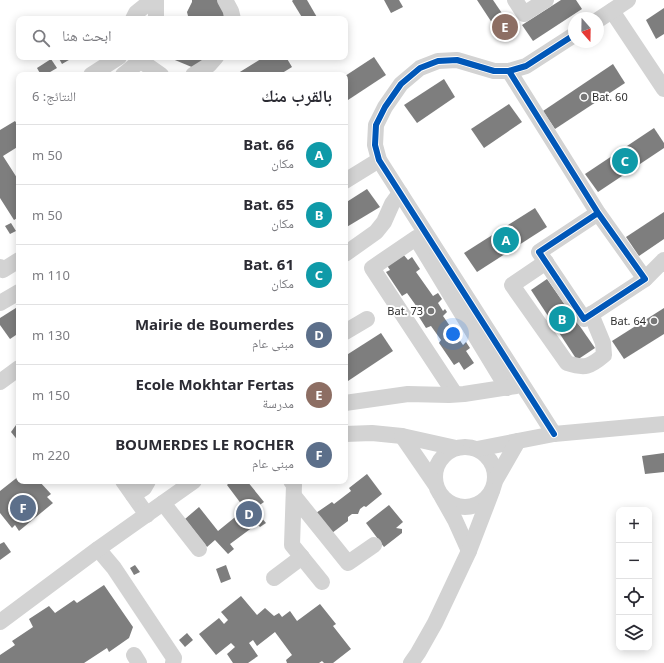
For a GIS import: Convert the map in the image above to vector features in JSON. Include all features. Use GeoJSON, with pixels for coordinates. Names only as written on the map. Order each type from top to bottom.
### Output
{"type":"FeatureCollection","features":[{"type":"Feature","properties":{"kind":"street"},"geometry":{"type":"LineString","coordinates":[[134,16],[136,13],[152,0]]}},
{"type":"Feature","properties":{"kind":"street"},"geometry":{"type":"LineString","coordinates":[[156,0],[156,16]]}},
{"type":"Feature","properties":{"kind":"street"},"geometry":{"type":"LineString","coordinates":[[225,0],[232,16]]}},
{"type":"Feature","properties":{"kind":"street"},"geometry":{"type":"LineString","coordinates":[[515,0],[524,14],[546,0]]}},
{"type":"Feature","properties":{"kind":"street"},"geometry":{"type":"LineString","coordinates":[[604,16],[628,0]]}},
{"type":"Feature","properties":{"kind":"street"},"geometry":{"type":"LineString","coordinates":[[612,11],[661,79]]}},
{"type":"Feature","properties":{"kind":"street"},"geometry":{"type":"LineString","coordinates":[[515,386],[379,160],[375,145],[376,125],[385,107],[401,84],[420,68],[438,61],[457,60],[494,71],[509,71],[526,66],[568,39]]}},
{"type":"Feature","properties":{"kind":"street"},"geometry":{"type":"LineString","coordinates":[[96,72],[115,60]]}},
{"type":"Feature","properties":{"kind":"street"},"geometry":{"type":"LineString","coordinates":[[127,72],[142,60]]}},
{"type":"Feature","properties":{"kind":"street"},"geometry":{"type":"LineString","coordinates":[[144,60],[158,72]]}},
{"type":"Feature","properties":{"kind":"street"},"geometry":{"type":"LineString","coordinates":[[197,72],[213,60]]}},
{"type":"Feature","properties":{"kind":"street"},"geometry":{"type":"LineString","coordinates":[[509,71],[598,213],[644,279]]}},
{"type":"Feature","properties":{"kind":"street"},"geometry":{"type":"LineString","coordinates":[[348,179],[379,160]]}},
{"type":"Feature","properties":{"kind":"street"},"geometry":{"type":"LineString","coordinates":[[348,252],[376,232],[384,222],[392,204],[400,193]]}},
{"type":"Feature","properties":{"kind":"street"},"geometry":{"type":"LineString","coordinates":[[598,213],[539,252],[584,319],[644,279],[664,260]]}},
{"type":"Feature","properties":{"kind":"street"},"geometry":{"type":"LineString","coordinates":[[455,394],[372,268],[416,238],[515,386],[554,434]]}},
{"type":"Feature","properties":{"kind":"street"},"geometry":{"type":"LineString","coordinates":[[0,267],[3,270],[16,262]]}},
{"type":"Feature","properties":{"kind":"street"},"geometry":{"type":"LineString","coordinates":[[546,262],[512,285],[567,363],[576,366],[586,366],[597,361],[604,355],[603,343],[591,314]]}},
{"type":"Feature","properties":{"kind":"street"},"geometry":{"type":"LineString","coordinates":[[0,304],[16,294]]}},
{"type":"Feature","properties":{"kind":"street"},"geometry":{"type":"LineString","coordinates":[[348,330],[367,319]]}},
{"type":"Feature","properties":{"kind":"street"},"geometry":{"type":"LineString","coordinates":[[0,382],[16,370]]}},
{"type":"Feature","properties":{"kind":"street"},"geometry":{"type":"LineString","coordinates":[[348,403],[408,394],[464,394],[515,386]]}},
{"type":"Feature","properties":{"kind":"street"},"geometry":{"type":"LineString","coordinates":[[477,449],[554,434],[664,424]]}},
{"type":"Feature","properties":{"kind":"street"},"geometry":{"type":"LineString","coordinates":[[348,434],[372,433],[402,436],[456,448],[467,447],[477,449],[485,454],[491,462],[494,471],[493,486],[469,551],[435,623],[411,663]]}},
{"type":"Feature","properties":{"kind":"street"},"geometry":{"type":"LineString","coordinates":[[402,436],[446,501],[456,506],[466,507],[476,505],[485,499],[518,441]]}},
{"type":"Feature","properties":{"kind":"street"},"geometry":{"type":"LineString","coordinates":[[456,448],[446,453],[439,462],[435,472],[437,488],[455,520],[469,551]]}},
{"type":"Feature","properties":{"kind":"street"},"geometry":{"type":"LineString","coordinates":[[125,484],[147,515]]}},
{"type":"Feature","properties":{"kind":"street"},"geometry":{"type":"LineString","coordinates":[[133,495],[144,488],[146,484]]}},
{"type":"Feature","properties":{"kind":"street"},"geometry":{"type":"LineString","coordinates":[[0,622],[98,549],[190,484]]}},
{"type":"Feature","properties":{"kind":"street"},"geometry":{"type":"LineString","coordinates":[[294,486],[348,563],[374,544]]}},
{"type":"Feature","properties":{"kind":"street"},"geometry":{"type":"LineString","coordinates":[[294,486],[292,545],[322,582]]}},
{"type":"Feature","properties":{"kind":"street"},"geometry":{"type":"LineString","coordinates":[[163,503],[199,549]]}},
{"type":"Feature","properties":{"kind":"street"},"geometry":{"type":"LineString","coordinates":[[98,549],[114,568],[174,658],[172,663]]}},
{"type":"Feature","properties":{"kind":"street"},"geometry":{"type":"LineString","coordinates":[[274,578],[302,557]]}},
{"type":"Feature","properties":{"kind":"building"},"geometry":{"type":"Polygon","coordinates":[[[192,0],[218,0],[223,6],[224,16],[188,16],[187,12],[192,0]]]}},
{"type":"Feature","properties":{"kind":"building"},"geometry":{"type":"Polygon","coordinates":[[[307,0],[316,16],[301,16],[292,1],[307,0]]]}},
{"type":"Feature","properties":{"kind":"building"},"geometry":{"type":"Polygon","coordinates":[[[384,0],[399,0],[403,7],[391,13],[384,0]]]}},
{"type":"Feature","properties":{"kind":"building"},"geometry":{"type":"Polygon","coordinates":[[[477,0],[493,0],[512,28],[500,35],[477,0]]]}},
{"type":"Feature","properties":{"kind":"building"},"geometry":{"type":"Polygon","coordinates":[[[561,0],[576,0],[582,9],[577,12],[568,12],[568,18],[533,41],[522,25],[561,0]]]}},
{"type":"Feature","properties":{"kind":"building"},"geometry":{"type":"Polygon","coordinates":[[[664,8],[664,34],[656,39],[646,20],[664,8]]]}},
{"type":"Feature","properties":{"kind":"building"},"geometry":{"type":"Polygon","coordinates":[[[374,57],[386,75],[348,100],[348,74],[374,57]]]}},
{"type":"Feature","properties":{"kind":"building"},"geometry":{"type":"Polygon","coordinates":[[[52,60],[57,68],[50,72],[39,72],[37,68],[52,60]]]}},
{"type":"Feature","properties":{"kind":"building"},"geometry":{"type":"Polygon","coordinates":[[[60,60],[69,60],[62,64],[60,60]]]}},
{"type":"Feature","properties":{"kind":"building"},"geometry":{"type":"Polygon","coordinates":[[[175,60],[203,60],[199,70],[175,60]]]}},
{"type":"Feature","properties":{"kind":"building"},"geometry":{"type":"Polygon","coordinates":[[[259,60],[288,60],[292,67],[284,72],[240,72],[259,60]]]}},
{"type":"Feature","properties":{"kind":"building","name":"Bat. 60"},"geometry":{"type":"Polygon","coordinates":[[[613,64],[625,83],[555,129],[543,111],[613,64]]]}},
{"type":"Feature","properties":{"kind":"building"},"geometry":{"type":"Polygon","coordinates":[[[444,79],[455,97],[417,123],[404,105],[444,79]]]}},
{"type":"Feature","properties":{"kind":"building"},"geometry":{"type":"Polygon","coordinates":[[[509,104],[522,122],[484,148],[471,129],[509,104]]]}},
{"type":"Feature","properties":{"kind":"building"},"geometry":{"type":"Polygon","coordinates":[[[15,121],[16,122],[16,148],[3,156],[16,176],[16,219],[14,220],[0,198],[0,130],[15,121]]]}},
{"type":"Feature","properties":{"kind":"building"},"geometry":{"type":"Polygon","coordinates":[[[654,128],[664,143],[664,148],[598,192],[585,174],[654,128]]]}},
{"type":"Feature","properties":{"kind":"building"},"geometry":{"type":"Polygon","coordinates":[[[367,189],[380,207],[348,226],[348,201],[367,189]]]}},
{"type":"Feature","properties":{"kind":"building"},"geometry":{"type":"Polygon","coordinates":[[[535,208],[547,227],[477,272],[464,253],[535,208]]]}},
{"type":"Feature","properties":{"kind":"building"},"geometry":{"type":"Polygon","coordinates":[[[664,212],[664,239],[639,256],[626,237],[664,212]]]}},
{"type":"Feature","properties":{"kind":"building"},"geometry":{"type":"Polygon","coordinates":[[[11,223],[16,231],[10,234],[5,226],[11,223]]]}},
{"type":"Feature","properties":{"kind":"building","name":"Bat. 73"},"geometry":{"type":"Polygon","coordinates":[[[402,253],[408,260],[412,257],[420,269],[416,272],[433,296],[438,293],[442,299],[438,303],[443,311],[445,309],[447,312],[443,316],[463,345],[466,342],[470,348],[466,351],[474,363],[464,370],[459,362],[454,365],[439,343],[441,340],[431,326],[426,328],[414,309],[417,307],[407,293],[402,296],[386,272],[390,270],[386,264],[402,253]]]}},
{"type":"Feature","properties":{"kind":"building"},"geometry":{"type":"Polygon","coordinates":[[[547,279],[595,348],[577,360],[531,290],[547,279]]]}},
{"type":"Feature","properties":{"kind":"building"},"geometry":{"type":"Polygon","coordinates":[[[16,308],[16,335],[10,339],[0,325],[0,318],[16,308]]]}},
{"type":"Feature","properties":{"kind":"building","name":"Bat. 64"},"geometry":{"type":"Polygon","coordinates":[[[664,308],[664,334],[624,359],[612,341],[664,308]]]}},
{"type":"Feature","properties":{"kind":"building"},"geometry":{"type":"Polygon","coordinates":[[[381,333],[393,351],[348,381],[348,354],[381,333]]]}},
{"type":"Feature","properties":{"kind":"building"},"geometry":{"type":"Polygon","coordinates":[[[16,425],[16,438],[11,432],[16,425]]]}},
{"type":"Feature","properties":{"kind":"building"},"geometry":{"type":"Polygon","coordinates":[[[664,453],[664,472],[645,474],[642,456],[664,453]]]}},
{"type":"Feature","properties":{"kind":"building"},"geometry":{"type":"Polygon","coordinates":[[[367,474],[382,494],[366,507],[364,506],[360,509],[358,514],[352,514],[348,517],[348,521],[332,533],[316,513],[332,502],[334,504],[351,491],[349,488],[367,474]]]}},
{"type":"Feature","properties":{"kind":"building"},"geometry":{"type":"Polygon","coordinates":[[[16,478],[16,484],[42,484],[51,494],[47,497],[53,503],[19,531],[15,525],[12,528],[0,513],[0,491],[16,478]]]}},
{"type":"Feature","properties":{"kind":"building"},"geometry":{"type":"Polygon","coordinates":[[[249,484],[264,502],[254,509],[266,523],[260,527],[257,524],[230,544],[234,549],[228,554],[215,540],[207,547],[185,519],[199,507],[218,531],[245,509],[227,485],[249,484]]]}},
{"type":"Feature","properties":{"kind":"building"},"geometry":{"type":"Polygon","coordinates":[[[389,505],[403,522],[396,528],[402,529],[402,533],[384,547],[366,523],[389,505]]]}},
{"type":"Feature","properties":{"kind":"building"},"geometry":{"type":"Polygon","coordinates":[[[4,542],[11,552],[0,560],[0,544],[4,542]]]}},
{"type":"Feature","properties":{"kind":"building"},"geometry":{"type":"Polygon","coordinates":[[[135,565],[140,572],[134,575],[130,568],[135,565]]]}},
{"type":"Feature","properties":{"kind":"building"},"geometry":{"type":"Polygon","coordinates":[[[226,565],[231,579],[221,583],[216,569],[226,565]]]}},
{"type":"Feature","properties":{"kind":"building"},"geometry":{"type":"Polygon","coordinates":[[[104,585],[133,627],[129,638],[109,652],[107,648],[84,663],[0,663],[0,655],[15,645],[12,641],[33,627],[29,619],[49,606],[55,613],[74,600],[77,603],[104,585]]]}},
{"type":"Feature","properties":{"kind":"building"},"geometry":{"type":"Polygon","coordinates":[[[241,596],[257,615],[265,608],[274,616],[279,613],[282,617],[290,611],[297,621],[320,604],[336,624],[333,626],[351,649],[333,663],[324,663],[322,661],[319,663],[287,663],[286,660],[292,655],[275,632],[257,646],[253,640],[249,643],[258,656],[248,663],[233,663],[227,654],[235,647],[231,643],[216,655],[199,634],[219,618],[224,624],[228,620],[221,612],[241,596]]]}},
{"type":"Feature","properties":{"kind":"building"},"geometry":{"type":"Polygon","coordinates":[[[187,633],[193,640],[185,647],[179,640],[187,633]]]}},
{"type":"Feature","properties":{"kind":"cycle path"},"geometry":{"type":"LineString","coordinates":[[554,434],[379,160],[375,145],[376,125],[385,107],[401,84],[420,68],[438,61],[457,60],[494,71],[509,71],[526,66],[568,39]]}},
{"type":"Feature","properties":{"kind":"cycle path"},"geometry":{"type":"LineString","coordinates":[[509,71],[598,213],[645,279],[584,319],[539,252],[598,213]]}},
{"type":"Feature","properties":{"kind":"place","name":"Ecole Mokhtar Fertas"},"geometry":{"type":"Point","coordinates":[505,27]}},
{"type":"Feature","properties":{"kind":"place","name":"Bat. 60"},"geometry":{"type":"Point","coordinates":[584,97]}},
{"type":"Feature","properties":{"kind":"place","name":"Bat. 61"},"geometry":{"type":"Point","coordinates":[625,161]}},
{"type":"Feature","properties":{"kind":"place","name":"Bat. 66"},"geometry":{"type":"Point","coordinates":[506,240]}},
{"type":"Feature","properties":{"kind":"place","name":"Bat. 73"},"geometry":{"type":"Point","coordinates":[431,311]}},
{"type":"Feature","properties":{"kind":"place","name":"Bat. 65"},"geometry":{"type":"Point","coordinates":[562,319]}},
{"type":"Feature","properties":{"kind":"place","name":"Bat. 64"},"geometry":{"type":"Point","coordinates":[654,321]}},
{"type":"Feature","properties":{"kind":"place","name":"BOUMERDES LE ROCHER"},"geometry":{"type":"Point","coordinates":[23,508]}},
{"type":"Feature","properties":{"kind":"place","name":"Mairie de Boumerdes"},"geometry":{"type":"Point","coordinates":[249,514]}}]}
